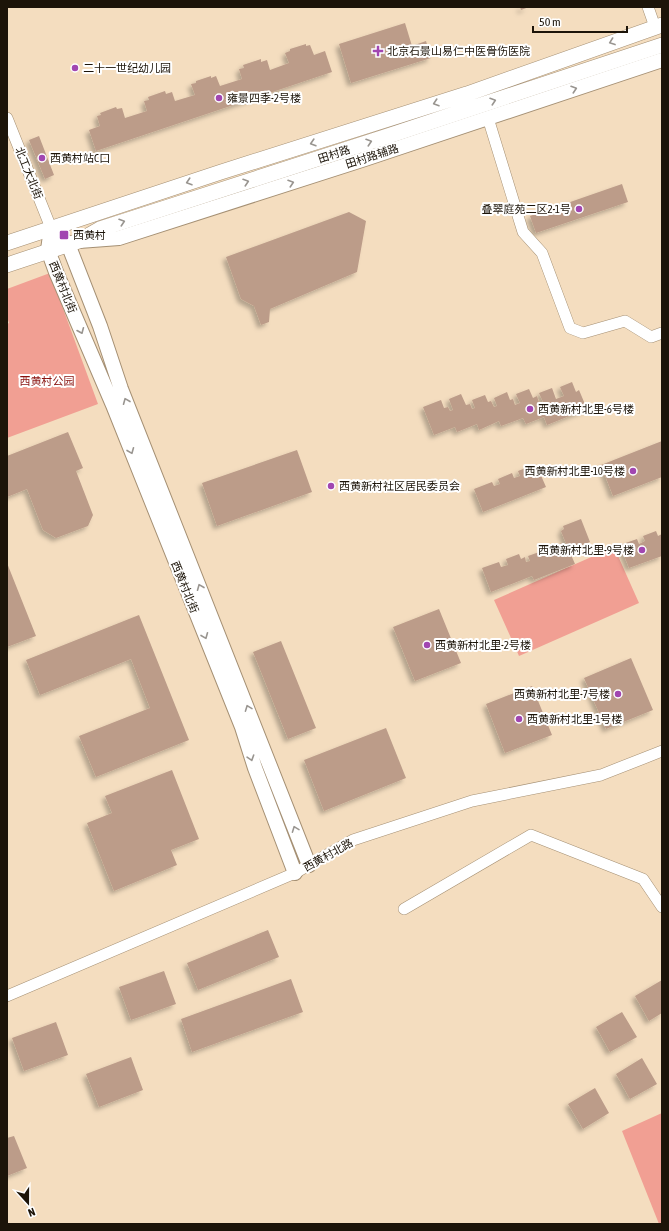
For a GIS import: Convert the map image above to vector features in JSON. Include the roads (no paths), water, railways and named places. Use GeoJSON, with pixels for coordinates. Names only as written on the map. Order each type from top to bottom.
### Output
{"type":"FeatureCollection","features":[{"type":"Feature","properties":{"kind":"main road","name":"田村路"},"geometry":{"type":"LineString","coordinates":[[7,242],[467,94],[658,26]]}},
{"type":"Feature","properties":{"kind":"main road","name":"田村路"},"geometry":{"type":"LineString","coordinates":[[7,265],[48,250],[74,243],[100,229],[545,91],[662,45]]}},
{"type":"Feature","properties":{"kind":"street"},"geometry":{"type":"LineString","coordinates":[[648,7],[658,26]]}},
{"type":"Feature","properties":{"kind":"street","name":"田村路辅路"},"geometry":{"type":"LineString","coordinates":[[74,243],[119,238],[488,118],[545,91],[662,60]]}},
{"type":"Feature","properties":{"kind":"street","name":"北工大北街"},"geometry":{"type":"LineString","coordinates":[[7,118],[52,228]]}},
{"type":"Feature","properties":{"kind":"street"},"geometry":{"type":"LineString","coordinates":[[488,118],[523,232],[542,253],[570,328],[583,333],[625,321],[651,337],[662,333]]}},
{"type":"Feature","properties":{"kind":"street","name":"西黄村北街"},"geometry":{"type":"LineString","coordinates":[[295,873],[255,768],[242,727],[113,404],[56,272],[48,250],[52,228],[74,243],[121,389],[310,865]]}},
{"type":"Feature","properties":{"kind":"street","name":"西黄村北路"},"geometry":{"type":"LineString","coordinates":[[7,996],[295,873],[353,840],[472,801],[601,775],[662,752]]}},
{"type":"Feature","properties":{"kind":"street"},"geometry":{"type":"LineString","coordinates":[[404,909],[531,835],[643,879],[662,907]]}},
{"type":"Feature","properties":{"kind":"place","name":"北京石景山易仁中医骨伤医院"},"geometry":{"type":"Point","coordinates":[378,51]}},
{"type":"Feature","properties":{"kind":"place","name":"二十一世纪幼儿园"},"geometry":{"type":"Point","coordinates":[75,68]}},
{"type":"Feature","properties":{"kind":"place","name":"雍景四季-2号楼"},"geometry":{"type":"Point","coordinates":[219,98]}},
{"type":"Feature","properties":{"kind":"place","name":"西黄村站C口"},"geometry":{"type":"Point","coordinates":[42,158]}},
{"type":"Feature","properties":{"kind":"place","name":"叠翠庭苑二区2-1号"},"geometry":{"type":"Point","coordinates":[579,209]}},
{"type":"Feature","properties":{"kind":"place","name":"西黄村"},"geometry":{"type":"Point","coordinates":[64,235]}},
{"type":"Feature","properties":{"kind":"place","name":"西黄新村北里-6号楼"},"geometry":{"type":"Point","coordinates":[530,409]}},
{"type":"Feature","properties":{"kind":"place","name":"西黄新村北里-10号楼"},"geometry":{"type":"Point","coordinates":[633,471]}},
{"type":"Feature","properties":{"kind":"place","name":"西黄新村社区居民委员会"},"geometry":{"type":"Point","coordinates":[331,486]}},
{"type":"Feature","properties":{"kind":"place","name":"西黄新村北里-9号楼"},"geometry":{"type":"Point","coordinates":[642,550]}},
{"type":"Feature","properties":{"kind":"place","name":"西黄新村北里-2号楼"},"geometry":{"type":"Point","coordinates":[427,645]}},
{"type":"Feature","properties":{"kind":"place","name":"西黄新村北里-7号楼"},"geometry":{"type":"Point","coordinates":[618,694]}},
{"type":"Feature","properties":{"kind":"place","name":"西黄新村北里-1号楼"},"geometry":{"type":"Point","coordinates":[519,719]}},
{"type":"Feature","properties":{"kind":"park label","name":"西黄村公园"},"geometry":{"type":"Point","coordinates":[47,381]}}]}
